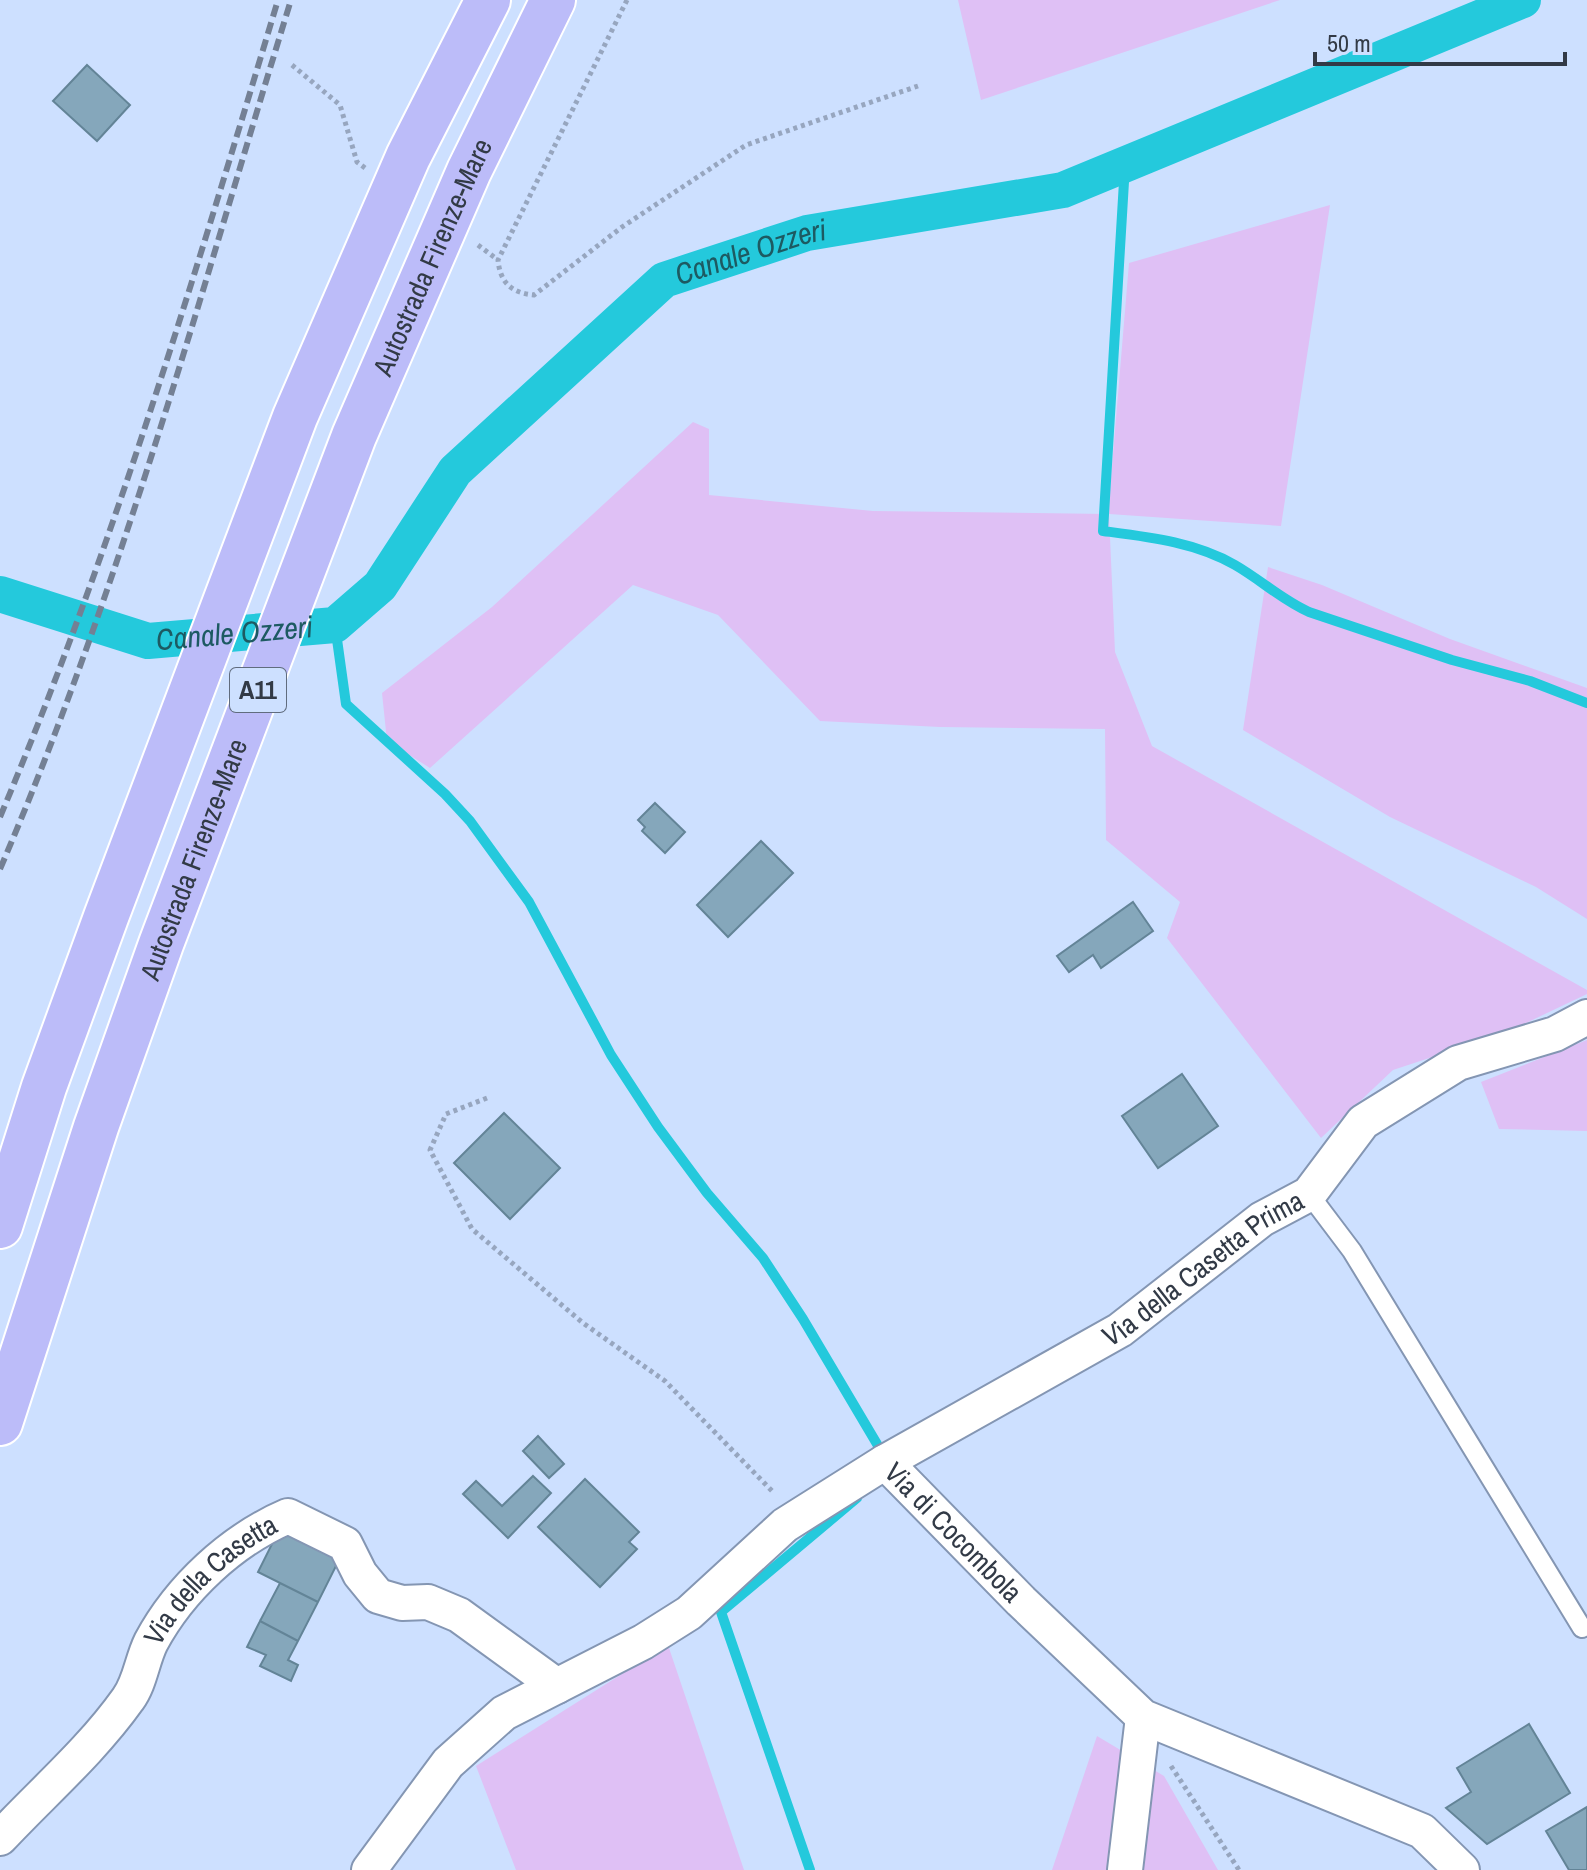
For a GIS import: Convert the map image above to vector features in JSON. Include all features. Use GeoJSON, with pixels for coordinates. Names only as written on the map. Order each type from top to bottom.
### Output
{"type":"FeatureCollection","features":[{"type":"Feature","properties":{"kind":"highway","name":"A11"},"geometry":{"type":"LineString","coordinates":[[0,1226],[44,1087],[295,417],[408,157],[488,0]]}},
{"type":"Feature","properties":{"kind":"highway","name":"Autostrada Firenze-Mare"},"geometry":{"type":"LineString","coordinates":[[0,1423],[96,1127],[161,944],[354,436],[469,171],[553,0]]}},
{"type":"Feature","properties":{"kind":"street","name":"Via della Casetta Prima"},"geometry":{"type":"LineString","coordinates":[[885,1462],[1120,1330],[1262,1219],[1309,1194],[1363,1122],[1458,1063],[1555,1034],[1587,1017]]}},
{"type":"Feature","properties":{"kind":"street","name":"Via di Cocombola"},"geometry":{"type":"LineString","coordinates":[[369,1870],[448,1763],[504,1713],[643,1642],[689,1613],[785,1525],[885,1462],[1021,1601],[1143,1717],[1422,1831],[1462,1870]]}},
{"type":"Feature","properties":{"kind":"street","name":"Via della Casetta"},"geometry":{"type":"LineString","coordinates":[[0,1838],[45,1790],[88,1751],[131,1695],[151,1642],[190,1585],[264,1526],[288,1516],[345,1544],[360,1574],[378,1596],[402,1603],[428,1602],[459,1615],[557,1686]]}},
{"type":"Feature","properties":{"kind":"street"},"geometry":{"type":"LineString","coordinates":[[1125,1870],[1143,1717]]}},
{"type":"Feature","properties":{"kind":"lane"},"geometry":{"type":"LineString","coordinates":[[1309,1194],[1352,1251],[1582,1628]]}},
{"type":"Feature","properties":{"kind":"path"},"geometry":{"type":"LineString","coordinates":[[627,0],[498,260],[499,272],[507,285],[519,293],[534,295],[622,227],[746,145],[918,86]]}},
{"type":"Feature","properties":{"kind":"path"},"geometry":{"type":"LineString","coordinates":[[292,65],[340,105],[357,162]]}},
{"type":"Feature","properties":{"kind":"path"},"geometry":{"type":"LineString","coordinates":[[478,245],[498,260]]}},
{"type":"Feature","properties":{"kind":"path"},"geometry":{"type":"LineString","coordinates":[[487,1098],[446,1114],[430,1150],[472,1229],[583,1323],[665,1381],[797,1517]]}},
{"type":"Feature","properties":{"kind":"path"},"geometry":{"type":"LineString","coordinates":[[1143,1717],[1239,1870]]}},
{"type":"Feature","properties":{"kind":"shaded area"},"geometry":{"type":"Polygon","coordinates":[[[958,0],[1280,0],[981,100],[958,0]]]}},
{"type":"Feature","properties":{"kind":"shaded area"},"geometry":{"type":"Polygon","coordinates":[[[1330,205],[1281,526],[1109,514],[1115,652],[1152,746],[1587,990],[1587,994],[1505,1033],[1393,1070],[1321,1138],[1167,938],[1180,902],[1106,840],[1105,729],[940,727],[820,721],[718,615],[633,585],[430,768],[387,741],[382,693],[492,607],[693,422],[709,429],[709,495],[873,511],[1108,514],[1129,263],[1330,205]]]}},
{"type":"Feature","properties":{"kind":"shaded area"},"geometry":{"type":"Polygon","coordinates":[[[1268,567],[1322,585],[1450,639],[1587,688],[1587,919],[1536,887],[1390,817],[1243,730],[1268,567]]]}},
{"type":"Feature","properties":{"kind":"shaded area"},"geometry":{"type":"Polygon","coordinates":[[[1587,1040],[1587,1131],[1499,1129],[1481,1082],[1587,1040]]]}},
{"type":"Feature","properties":{"kind":"shaded area"},"geometry":{"type":"Polygon","coordinates":[[[668,1645],[744,1870],[516,1870],[476,1766],[668,1645]]]}},
{"type":"Feature","properties":{"kind":"shaded area"},"geometry":{"type":"Polygon","coordinates":[[[1097,1736],[1164,1776],[1218,1870],[1052,1870],[1097,1736]]]}},
{"type":"Feature","properties":{"kind":"building"},"geometry":{"type":"Polygon","coordinates":[[[87,65],[130,105],[97,141],[53,101],[87,65]]]}},
{"type":"Feature","properties":{"kind":"building"},"geometry":{"type":"Polygon","coordinates":[[[655,803],[685,832],[665,853],[642,831],[645,827],[638,820],[655,803]]]}},
{"type":"Feature","properties":{"kind":"building"},"geometry":{"type":"Polygon","coordinates":[[[761,841],[793,873],[728,937],[697,905],[761,841]]]}},
{"type":"Feature","properties":{"kind":"building"},"geometry":{"type":"Polygon","coordinates":[[[1133,902],[1153,931],[1101,968],[1093,955],[1069,972],[1057,956],[1133,902]]]}},
{"type":"Feature","properties":{"kind":"building"},"geometry":{"type":"Polygon","coordinates":[[[1182,1074],[1218,1126],[1158,1168],[1122,1116],[1182,1074]]]}},
{"type":"Feature","properties":{"kind":"building"},"geometry":{"type":"Polygon","coordinates":[[[504,1113],[560,1168],[510,1219],[454,1163],[504,1113]]]}},
{"type":"Feature","properties":{"kind":"building"},"geometry":{"type":"Polygon","coordinates":[[[538,1436],[564,1464],[549,1478],[523,1451],[538,1436]]]}},
{"type":"Feature","properties":{"kind":"building"},"geometry":{"type":"Polygon","coordinates":[[[533,1476],[551,1493],[508,1538],[463,1494],[476,1481],[502,1506],[533,1476]]]}},
{"type":"Feature","properties":{"kind":"building"},"geometry":{"type":"Polygon","coordinates":[[[585,1479],[639,1532],[629,1542],[637,1549],[600,1587],[538,1527],[585,1479]]]}},
{"type":"Feature","properties":{"kind":"building"},"geometry":{"type":"Polygon","coordinates":[[[283,1522],[343,1552],[318,1602],[258,1572],[283,1522]]]}},
{"type":"Feature","properties":{"kind":"building"},"geometry":{"type":"Polygon","coordinates":[[[280,1583],[318,1602],[298,1641],[260,1621],[280,1583]]]}},
{"type":"Feature","properties":{"kind":"building"},"geometry":{"type":"Polygon","coordinates":[[[260,1621],[298,1641],[288,1660],[298,1665],[291,1681],[260,1666],[266,1655],[247,1647],[260,1621]]]}},
{"type":"Feature","properties":{"kind":"building"},"geometry":{"type":"Polygon","coordinates":[[[1529,1724],[1570,1793],[1487,1844],[1446,1808],[1471,1792],[1457,1768],[1529,1724]]]}},
{"type":"Feature","properties":{"kind":"building"},"geometry":{"type":"Polygon","coordinates":[[[1587,1807],[1587,1870],[1569,1870],[1546,1831],[1587,1807]]]}},
{"type":"Feature","properties":{"kind":"waterway","name":"Canale Ozzeri"},"geometry":{"type":"LineString","coordinates":[[0,594],[148,641],[335,625],[380,586],[455,471],[664,280],[807,233],[1063,190],[1523,0]]}},
{"type":"Feature","properties":{"kind":"waterway"},"geometry":{"type":"LineString","coordinates":[[1125,165],[1103,531],[1171,542],[1204,551],[1235,565],[1309,612],[1452,660],[1530,681],[1587,703]]}},
{"type":"Feature","properties":{"kind":"waterway"},"geometry":{"type":"LineString","coordinates":[[335,625],[346,704],[445,794],[470,821],[529,902],[611,1055],[658,1127],[707,1193],[763,1258],[877,1444]]}},
{"type":"Feature","properties":{"kind":"waterway"},"geometry":{"type":"LineString","coordinates":[[810,1870],[721,1612],[857,1498]]}},
{"type":"Feature","properties":{"kind":"railway"},"geometry":{"type":"LineString","coordinates":[[0,817],[41,717],[115,515],[183,309],[278,0]]}},
{"type":"Feature","properties":{"kind":"railway"},"geometry":{"type":"LineString","coordinates":[[0,869],[44,763],[122,547],[291,0]]}}]}
